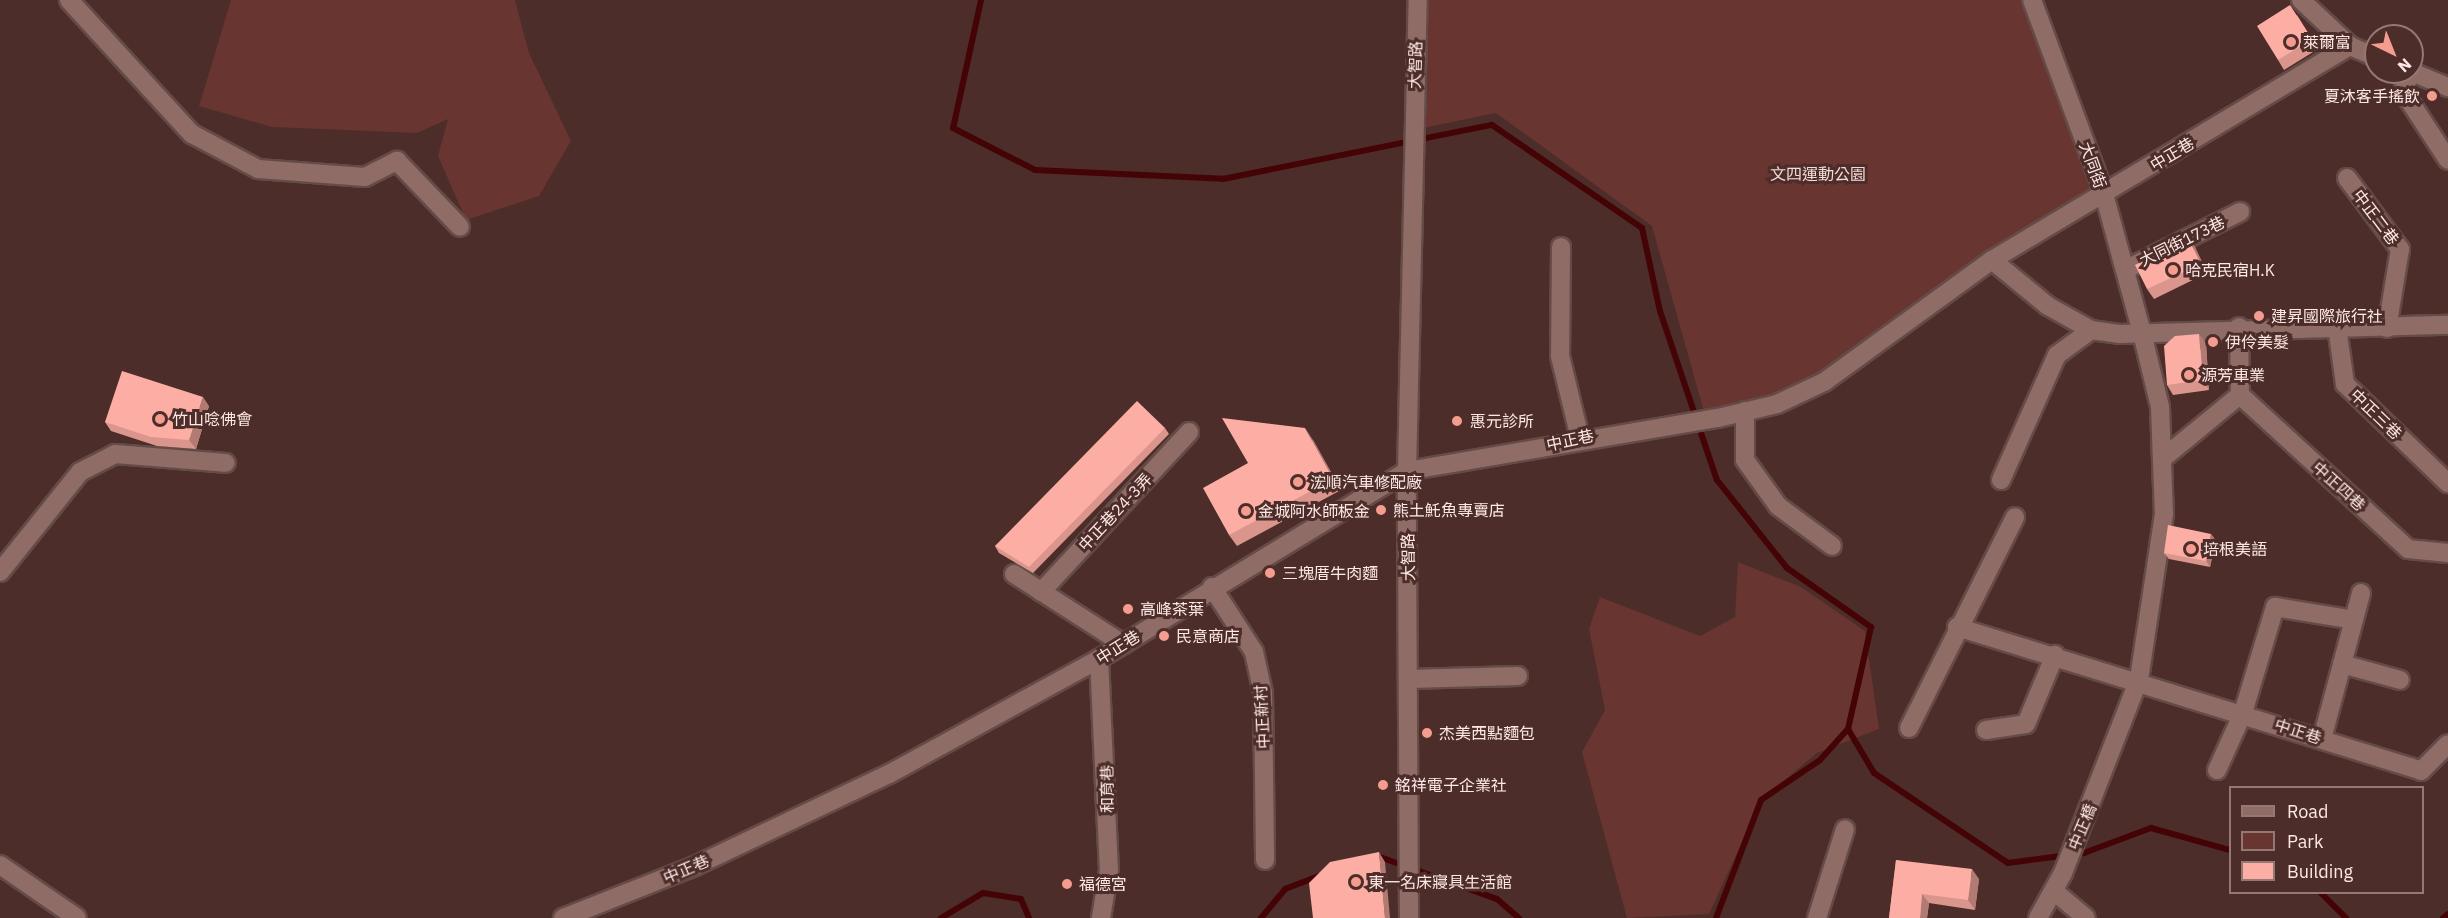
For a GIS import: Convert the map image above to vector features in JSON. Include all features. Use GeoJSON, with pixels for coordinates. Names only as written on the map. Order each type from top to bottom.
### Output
{"type":"FeatureCollection","features":[{"type":"Feature","properties":{"kind":"street"},"geometry":{"type":"LineString","coordinates":[[69,0],[192,134],[258,169],[364,177],[397,161],[460,227]]}},
{"type":"Feature","properties":{"kind":"street","name":"大智路"},"geometry":{"type":"LineString","coordinates":[[1409,918],[1407,471],[1412,154],[1418,0]]}},
{"type":"Feature","properties":{"kind":"street","name":"大同街"},"geometry":{"type":"LineString","coordinates":[[2032,0],[2104,194],[2142,333]]}},
{"type":"Feature","properties":{"kind":"street"},"geometry":{"type":"LineString","coordinates":[[2301,0],[2350,46],[2364,52]]}},
{"type":"Feature","properties":{"kind":"street","name":"中正巷"},"geometry":{"type":"LineString","coordinates":[[563,918],[694,866],[889,774],[1099,659],[1212,587],[1407,471],[1580,438],[1744,411],[1824,382],[1992,260],[2350,46]]}},
{"type":"Feature","properties":{"kind":"street"},"geometry":{"type":"LineString","coordinates":[[2424,77],[2448,87]]}},
{"type":"Feature","properties":{"kind":"street"},"geometry":{"type":"LineString","coordinates":[[2406,84],[2403,91],[2448,160]]}},
{"type":"Feature","properties":{"kind":"street","name":"中正二巷"},"geometry":{"type":"LineString","coordinates":[[2347,178],[2400,249],[2387,328]]}},
{"type":"Feature","properties":{"kind":"street","name":"大同街173巷"},"geometry":{"type":"LineString","coordinates":[[2125,270],[2240,212]]}},
{"type":"Feature","properties":{"kind":"street"},"geometry":{"type":"LineString","coordinates":[[1561,247],[1560,356],[1580,438]]}},
{"type":"Feature","properties":{"kind":"street"},"geometry":{"type":"LineString","coordinates":[[1992,260],[2048,306],[2091,330],[2142,333],[2239,327],[2387,328],[2448,325]]}},
{"type":"Feature","properties":{"kind":"street"},"geometry":{"type":"LineString","coordinates":[[2162,459],[2240,395],[2239,327]]}},
{"type":"Feature","properties":{"kind":"street","name":"中正三巷"},"geometry":{"type":"LineString","coordinates":[[2337,327],[2345,384],[2448,483]]}},
{"type":"Feature","properties":{"kind":"street"},"geometry":{"type":"LineString","coordinates":[[2001,480],[2057,355],[2091,330]]}},
{"type":"Feature","properties":{"kind":"street"},"geometry":{"type":"LineString","coordinates":[[2139,679],[2164,514],[2160,407],[2142,333]]}},
{"type":"Feature","properties":{"kind":"street","name":"中正四巷"},"geometry":{"type":"LineString","coordinates":[[2240,395],[2408,549],[2448,553]]}},
{"type":"Feature","properties":{"kind":"street"},"geometry":{"type":"LineString","coordinates":[[1744,411],[1745,460],[1778,506],[1832,546]]}},
{"type":"Feature","properties":{"kind":"street","name":"中正巷24-3弄"},"geometry":{"type":"LineString","coordinates":[[1041,592],[1189,432]]}},
{"type":"Feature","properties":{"kind":"street"},"geometry":{"type":"LineString","coordinates":[[0,572],[80,472],[115,454],[226,463]]}},
{"type":"Feature","properties":{"kind":"street"},"geometry":{"type":"LineString","coordinates":[[1909,728],[1957,627],[2015,517]]}},
{"type":"Feature","properties":{"kind":"street"},"geometry":{"type":"LineString","coordinates":[[1014,574],[1123,644]]}},
{"type":"Feature","properties":{"kind":"street","name":"中正新村"},"geometry":{"type":"LineString","coordinates":[[1212,587],[1254,652],[1263,693],[1264,860]]}},
{"type":"Feature","properties":{"kind":"street"},"geometry":{"type":"LineString","coordinates":[[2322,739],[2361,593]]}},
{"type":"Feature","properties":{"kind":"street"},"geometry":{"type":"LineString","coordinates":[[2217,770],[2243,713],[2275,607],[2354,620]]}},
{"type":"Feature","properties":{"kind":"street","name":"中正巷"},"geometry":{"type":"LineString","coordinates":[[1957,627],[2139,679],[2421,771],[2448,744]]}},
{"type":"Feature","properties":{"kind":"street"},"geometry":{"type":"LineString","coordinates":[[1986,730],[2026,724],[2055,655]]}},
{"type":"Feature","properties":{"kind":"street","name":"和育巷"},"geometry":{"type":"LineString","coordinates":[[1099,659],[1109,870],[1101,918]]}},
{"type":"Feature","properties":{"kind":"street"},"geometry":{"type":"LineString","coordinates":[[2342,664],[2400,680]]}},
{"type":"Feature","properties":{"kind":"street"},"geometry":{"type":"LineString","coordinates":[[1409,679],[1518,676]]}},
{"type":"Feature","properties":{"kind":"street","name":"中正橋"},"geometry":{"type":"LineString","coordinates":[[2038,918],[2055,892],[2101,782],[2139,679]]}},
{"type":"Feature","properties":{"kind":"street"},"geometry":{"type":"LineString","coordinates":[[1817,918],[1845,829]]}},
{"type":"Feature","properties":{"kind":"street"},"geometry":{"type":"LineString","coordinates":[[0,865],[77,918]]}},
{"type":"Feature","properties":{"kind":"street"},"geometry":{"type":"LineString","coordinates":[[2055,892],[2086,918]]}},
{"type":"Feature","properties":{"kind":"green space"},"geometry":{"type":"Polygon","coordinates":[[[231,0],[515,0],[529,53],[571,141],[539,196],[466,220],[438,156],[448,119],[417,133],[272,127],[199,106],[231,0]]]}},
{"type":"Feature","properties":{"kind":"green space","name":"文四運動公園"},"geometry":{"type":"Polygon","coordinates":[[[1417,0],[2028,0],[2097,191],[1824,382],[1706,419],[1652,226],[1496,113],[1413,130],[1417,0]]]}},
{"type":"Feature","properties":{"kind":"green space"},"geometry":{"type":"Polygon","coordinates":[[[1738,562],[1801,587],[1865,631],[1879,729],[1817,753],[1762,799],[1709,914],[1627,918],[1582,752],[1605,710],[1589,629],[1600,597],[1700,636],[1735,617],[1738,562]]]}},
{"type":"Feature","properties":{"kind":"building","name":"萊爾富"},"geometry":{"type":"Polygon","coordinates":[[[2290,5],[2312,39],[2278,60],[2257,26],[2290,5]]]}},
{"type":"Feature","properties":{"kind":"building","name":"哈克民宿H.K"},"geometry":{"type":"Polygon","coordinates":[[[2188,238],[2201,264],[2147,289],[2135,265],[2188,238]]]}},
{"type":"Feature","properties":{"kind":"building","name":"源芳車業"},"geometry":{"type":"Polygon","coordinates":[[[2199,334],[2203,380],[2167,385],[2164,346],[2175,336],[2199,334]]]}},
{"type":"Feature","properties":{"kind":"building","name":"竹山唸佛會"},"geometry":{"type":"Polygon","coordinates":[[[122,371],[203,397],[189,440],[151,437],[105,422],[122,371]]]}},
{"type":"Feature","properties":{"kind":"building"},"geometry":{"type":"Polygon","coordinates":[[[1137,401],[1165,428],[1029,567],[995,546],[1137,401]]]}},
{"type":"Feature","properties":{"kind":"building"},"geometry":{"type":"Polygon","coordinates":[[[1222,418],[1305,428],[1333,479],[1229,535],[1203,488],[1248,463],[1222,418]]]}},
{"type":"Feature","properties":{"kind":"building","name":"培根美語"},"geometry":{"type":"Polygon","coordinates":[[[2168,525],[2211,534],[2206,561],[2164,553],[2168,525]]]}},
{"type":"Feature","properties":{"kind":"building","name":"東一名床寢具生活館"},"geometry":{"type":"Polygon","coordinates":[[[1379,852],[1385,918],[1313,918],[1309,883],[1330,862],[1379,852]]]}},
{"type":"Feature","properties":{"kind":"building"},"geometry":{"type":"Polygon","coordinates":[[[1896,860],[1972,869],[1968,900],[1922,894],[1920,918],[1889,918],[1896,860]]]}},
{"type":"Feature","properties":{"kind":"waterway"},"geometry":{"type":"LineString","coordinates":[[981,0],[953,128],[1035,170],[1223,179],[1492,125],[1642,228],[1660,311],[1717,480],[1787,568],[1871,627],[1848,729],[1874,773],[2008,863],[2084,853],[2151,828],[2229,850]]}},
{"type":"Feature","properties":{"kind":"waterway"},"geometry":{"type":"LineString","coordinates":[[1716,918],[1761,800],[1820,760],[1848,729]]}},
{"type":"Feature","properties":{"kind":"waterway"},"geometry":{"type":"LineString","coordinates":[[1377,856],[1497,899],[1519,918]]}},
{"type":"Feature","properties":{"kind":"waterway"},"geometry":{"type":"LineString","coordinates":[[1261,918],[1285,889],[1319,876]]}},
{"type":"Feature","properties":{"kind":"waterway"},"geometry":{"type":"LineString","coordinates":[[941,918],[983,893],[1021,899],[1029,918]]}},
{"type":"Feature","properties":{"kind":"waterway"},"geometry":{"type":"LineString","coordinates":[[2322,894],[2346,918]]}},
{"type":"Feature","properties":{"kind":"waterway"},"geometry":{"type":"LineString","coordinates":[[2443,918],[2448,914]]}},
{"type":"Feature","properties":{"kind":"place","name":"萊爾富"},"geometry":{"type":"Point","coordinates":[2291,42]}},
{"type":"Feature","properties":{"kind":"place","name":"夏沐客手搖飲"},"geometry":{"type":"Point","coordinates":[2432,96]}},
{"type":"Feature","properties":{"kind":"place","name":"哈克民宿H.K"},"geometry":{"type":"Point","coordinates":[2173,270]}},
{"type":"Feature","properties":{"kind":"place","name":"建昇國際旅行社"},"geometry":{"type":"Point","coordinates":[2259,316]}},
{"type":"Feature","properties":{"kind":"place","name":"伊伶美髮"},"geometry":{"type":"Point","coordinates":[2213,342]}},
{"type":"Feature","properties":{"kind":"place","name":"源芳車業"},"geometry":{"type":"Point","coordinates":[2189,375]}},
{"type":"Feature","properties":{"kind":"place","name":"竹山唸佛會"},"geometry":{"type":"Point","coordinates":[160,419]}},
{"type":"Feature","properties":{"kind":"place","name":"惠元診所"},"geometry":{"type":"Point","coordinates":[1457,421]}},
{"type":"Feature","properties":{"kind":"place","name":"浤順汽車修配廠"},"geometry":{"type":"Point","coordinates":[1298,482]}},
{"type":"Feature","properties":{"kind":"place","name":"熊土魠魚專賣店"},"geometry":{"type":"Point","coordinates":[1381,510]}},
{"type":"Feature","properties":{"kind":"place","name":"金城阿水師板金"},"geometry":{"type":"Point","coordinates":[1246,511]}},
{"type":"Feature","properties":{"kind":"place","name":"培根美語"},"geometry":{"type":"Point","coordinates":[2191,549]}},
{"type":"Feature","properties":{"kind":"place","name":"三塊厝牛肉麵"},"geometry":{"type":"Point","coordinates":[1270,573]}},
{"type":"Feature","properties":{"kind":"place","name":"高峰茶葉"},"geometry":{"type":"Point","coordinates":[1128,609]}},
{"type":"Feature","properties":{"kind":"place","name":"民意商店"},"geometry":{"type":"Point","coordinates":[1164,636]}},
{"type":"Feature","properties":{"kind":"place","name":"杰美西點麵包"},"geometry":{"type":"Point","coordinates":[1427,733]}},
{"type":"Feature","properties":{"kind":"place","name":"銘祥電子企業社"},"geometry":{"type":"Point","coordinates":[1383,785]}},
{"type":"Feature","properties":{"kind":"place","name":"東一名床寢具生活館"},"geometry":{"type":"Point","coordinates":[1356,882]}},
{"type":"Feature","properties":{"kind":"place","name":"福德宮"},"geometry":{"type":"Point","coordinates":[1067,884]}}]}
